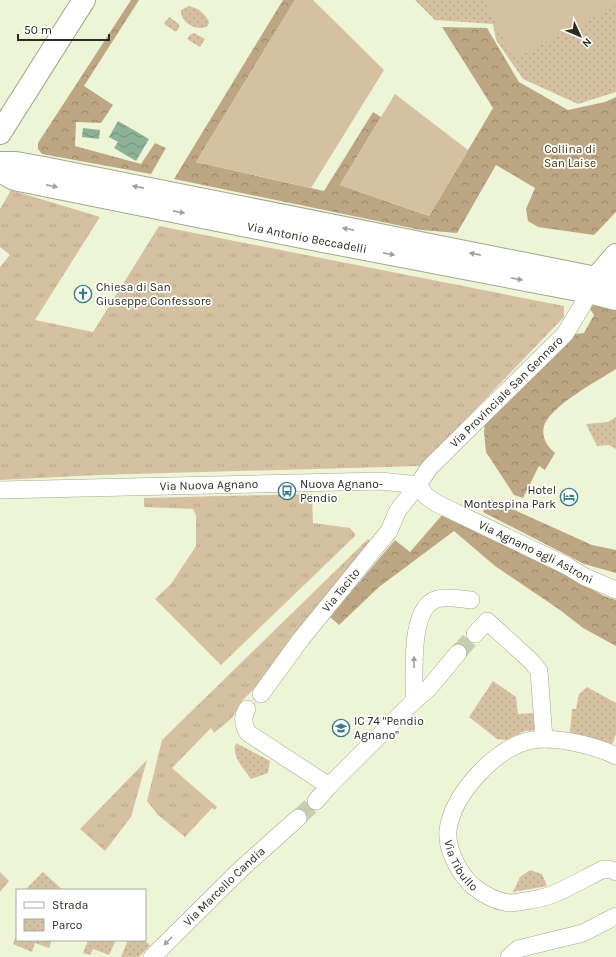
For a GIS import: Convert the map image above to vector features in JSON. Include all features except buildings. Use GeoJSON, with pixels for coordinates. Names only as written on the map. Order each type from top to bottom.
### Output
{"type":"FeatureCollection","features":[{"type":"Feature","properties":{"kind":"main road"},"geometry":{"type":"LineString","coordinates":[[0,133],[84,0]]}},
{"type":"Feature","properties":{"kind":"main road","name":"Via Antonio Beccadelli"},"geometry":{"type":"LineString","coordinates":[[3,174],[16,163],[44,168],[600,284],[616,299]]}},
{"type":"Feature","properties":{"kind":"main road","name":"Via Provinciale San Gennaro"},"geometry":{"type":"LineString","coordinates":[[600,284],[616,255]]}},
{"type":"Feature","properties":{"kind":"street","name":"Via Provinciale San Gennaro"},"geometry":{"type":"LineString","coordinates":[[418,485],[429,468],[565,334],[578,313],[600,284]]}},
{"type":"Feature","properties":{"kind":"street","name":"Via Nuova Agnano"},"geometry":{"type":"LineString","coordinates":[[0,490],[380,481],[418,485]]}},
{"type":"Feature","properties":{"kind":"street","name":"Via Agnano agli Astroni"},"geometry":{"type":"LineString","coordinates":[[418,485],[426,496],[436,503],[539,552],[585,577],[616,590]]}},
{"type":"Feature","properties":{"kind":"street","name":"Via Tacito"},"geometry":{"type":"LineString","coordinates":[[261,694],[301,639],[389,531],[398,510],[418,485]]}},
{"type":"Feature","properties":{"kind":"street"},"geometry":{"type":"LineString","coordinates":[[414,701],[415,651],[418,623],[422,612],[435,600],[445,598],[471,600]]}},
{"type":"Feature","properties":{"kind":"street"},"geometry":{"type":"LineString","coordinates":[[475,634],[487,620],[531,660],[539,671],[544,738],[588,745],[605,750],[616,756]]}},
{"type":"Feature","properties":{"kind":"street"},"geometry":{"type":"LineString","coordinates":[[316,801],[414,701],[429,688],[458,652]]}},
{"type":"Feature","properties":{"kind":"street"},"geometry":{"type":"LineString","coordinates":[[247,709],[244,715],[244,727],[248,733],[330,786]]}},
{"type":"Feature","properties":{"kind":"street","name":"Via Tibullo"},"geometry":{"type":"LineString","coordinates":[[544,738],[528,741],[513,747],[500,755],[486,766],[467,788],[455,807],[448,830],[449,841],[457,866],[467,881],[483,894],[498,900],[512,903],[557,893],[604,869],[616,872]]}},
{"type":"Feature","properties":{"kind":"street","name":"Via Marcello Candia"},"geometry":{"type":"LineString","coordinates":[[152,957],[241,869],[298,818]]}},
{"type":"Feature","properties":{"kind":"street"},"geometry":{"type":"LineString","coordinates":[[509,957],[518,948],[583,933],[616,916]]}},
{"type":"Feature","properties":{"kind":"green space"},"geometry":{"type":"Polygon","coordinates":[[[131,0],[139,0],[84,86],[113,105],[101,123],[76,122],[75,146],[141,164],[155,143],[166,148],[151,174],[42,154],[38,149],[38,143],[131,0]]]}},
{"type":"Feature","properties":{"kind":"green space","name":"Collina di San Laise"},"geometry":{"type":"Polygon","coordinates":[[[283,0],[295,0],[196,162],[324,191],[373,112],[381,117],[340,185],[429,216],[493,108],[442,27],[487,28],[519,82],[568,110],[605,102],[616,97],[616,212],[594,235],[538,227],[528,221],[526,209],[535,188],[496,165],[457,233],[421,230],[174,179],[283,0]]]}},
{"type":"Feature","properties":{"kind":"green space"},"geometry":{"type":"Polygon","coordinates":[[[295,0],[313,0],[384,70],[311,188],[196,162],[295,0]]]}},
{"type":"Feature","properties":{"kind":"green space"},"geometry":{"type":"Polygon","coordinates":[[[415,0],[616,0],[616,92],[578,104],[523,79],[496,40],[493,24],[435,20],[415,0]]]}},
{"type":"Feature","properties":{"kind":"green space"},"geometry":{"type":"Polygon","coordinates":[[[483,0],[616,0],[616,5],[515,59],[483,0]]]}},
{"type":"Feature","properties":{"kind":"green space"},"geometry":{"type":"Polygon","coordinates":[[[189,6],[195,8],[203,14],[209,22],[208,26],[204,28],[194,27],[183,19],[181,10],[189,6]]]}},
{"type":"Feature","properties":{"kind":"green space"},"geometry":{"type":"Polygon","coordinates":[[[169,17],[179,24],[179,28],[176,32],[164,24],[169,17]]]}},
{"type":"Feature","properties":{"kind":"green space"},"geometry":{"type":"Polygon","coordinates":[[[194,33],[205,39],[200,47],[187,39],[194,33]]]}},
{"type":"Feature","properties":{"kind":"green space"},"geometry":{"type":"Polygon","coordinates":[[[395,94],[468,150],[429,216],[340,185],[395,94]]]}},
{"type":"Feature","properties":{"kind":"green space"},"geometry":{"type":"Polygon","coordinates":[[[11,190],[100,217],[35,320],[93,332],[159,226],[564,306],[564,317],[421,466],[98,475],[0,480],[0,267],[10,255],[0,247],[0,209],[11,190]]]}},
{"type":"Feature","properties":{"kind":"green space"},"geometry":{"type":"Polygon","coordinates":[[[598,305],[616,307],[616,369],[576,394],[555,410],[548,418],[544,426],[543,434],[547,444],[555,453],[545,470],[539,466],[523,498],[514,495],[486,452],[484,432],[485,422],[575,334],[584,333],[594,315],[588,306],[598,305]]]}},
{"type":"Feature","properties":{"kind":"green space"},"geometry":{"type":"Polygon","coordinates":[[[616,417],[616,449],[609,445],[597,446],[586,424],[608,422],[616,417]]]}},
{"type":"Feature","properties":{"kind":"green space"},"geometry":{"type":"Polygon","coordinates":[[[312,494],[313,523],[350,528],[355,536],[221,665],[155,599],[171,584],[196,546],[196,515],[193,509],[144,507],[144,498],[312,494]]]}},
{"type":"Feature","properties":{"kind":"green space"},"geometry":{"type":"Polygon","coordinates":[[[490,499],[592,545],[616,550],[616,573],[584,564],[483,512],[490,499]]]}},
{"type":"Feature","properties":{"kind":"green space"},"geometry":{"type":"Polygon","coordinates":[[[443,514],[528,554],[604,596],[616,600],[616,646],[583,628],[560,610],[495,566],[454,531],[379,587],[339,625],[330,617],[395,540],[410,552],[443,514]]]}},
{"type":"Feature","properties":{"kind":"green space"},"geometry":{"type":"Polygon","coordinates":[[[368,539],[372,542],[267,675],[242,701],[232,718],[214,733],[211,728],[172,768],[217,807],[215,810],[212,808],[185,837],[158,815],[147,801],[162,740],[368,539]]]}},
{"type":"Feature","properties":{"kind":"green space"},"geometry":{"type":"Polygon","coordinates":[[[493,681],[516,697],[518,714],[534,713],[537,730],[525,731],[506,740],[497,739],[469,717],[493,681]]]}},
{"type":"Feature","properties":{"kind":"green space"},"geometry":{"type":"Polygon","coordinates":[[[587,687],[616,703],[616,734],[612,745],[587,736],[570,733],[572,709],[576,709],[579,694],[587,687]]]}},
{"type":"Feature","properties":{"kind":"green space"},"geometry":{"type":"Polygon","coordinates":[[[236,743],[270,761],[268,773],[251,779],[237,757],[235,752],[236,743]]]}},
{"type":"Feature","properties":{"kind":"green space"},"geometry":{"type":"Polygon","coordinates":[[[147,760],[131,817],[105,851],[80,829],[147,760]]]}},
{"type":"Feature","properties":{"kind":"green space"},"geometry":{"type":"Polygon","coordinates":[[[530,870],[542,874],[547,886],[513,892],[520,877],[530,870]]]}},
{"type":"Feature","properties":{"kind":"green space"},"geometry":{"type":"Polygon","coordinates":[[[0,872],[9,881],[0,892],[0,872]]]}},
{"type":"Feature","properties":{"kind":"green space"},"geometry":{"type":"Polygon","coordinates":[[[43,872],[62,889],[26,889],[43,872]]]}},
{"type":"Feature","properties":{"kind":"green space"},"geometry":{"type":"Polygon","coordinates":[[[16,936],[16,941],[52,941],[49,948],[35,943],[32,952],[13,944],[16,936]]]}},
{"type":"Feature","properties":{"kind":"green space"},"geometry":{"type":"Polygon","coordinates":[[[88,941],[116,941],[109,955],[93,949],[90,955],[83,953],[88,941]]]}},
{"type":"Feature","properties":{"kind":"green space"},"geometry":{"type":"Polygon","coordinates":[[[128,941],[145,941],[150,945],[139,957],[121,957],[128,941]]]}},
{"type":"Feature","properties":{"kind":"water"},"geometry":{"type":"Polygon","coordinates":[[[118,121],[149,139],[136,161],[114,148],[118,142],[109,137],[118,121]]]}},
{"type":"Feature","properties":{"kind":"water"},"geometry":{"type":"Polygon","coordinates":[[[83,128],[100,130],[99,139],[82,137],[83,128]]]}},
{"type":"Feature","properties":{"kind":"tunnel"},"geometry":{"type":"LineString","coordinates":[[458,653],[475,634]]}},
{"type":"Feature","properties":{"kind":"tunnel"},"geometry":{"type":"LineString","coordinates":[[298,818],[316,801]]}},
{"type":"Feature","properties":{"kind":"place","name":"Chiesa di San Giuseppe Confessore"},"geometry":{"type":"Point","coordinates":[83,294]}},
{"type":"Feature","properties":{"kind":"place","name":"Nuova Agnano- Pendio"},"geometry":{"type":"Point","coordinates":[287,491]}},
{"type":"Feature","properties":{"kind":"place","name":"Hotel Montespina Park"},"geometry":{"type":"Point","coordinates":[569,497]}},
{"type":"Feature","properties":{"kind":"place","name":"IC 74 \"Pendio Agnano\""},"geometry":{"type":"Point","coordinates":[341,728]}}]}
